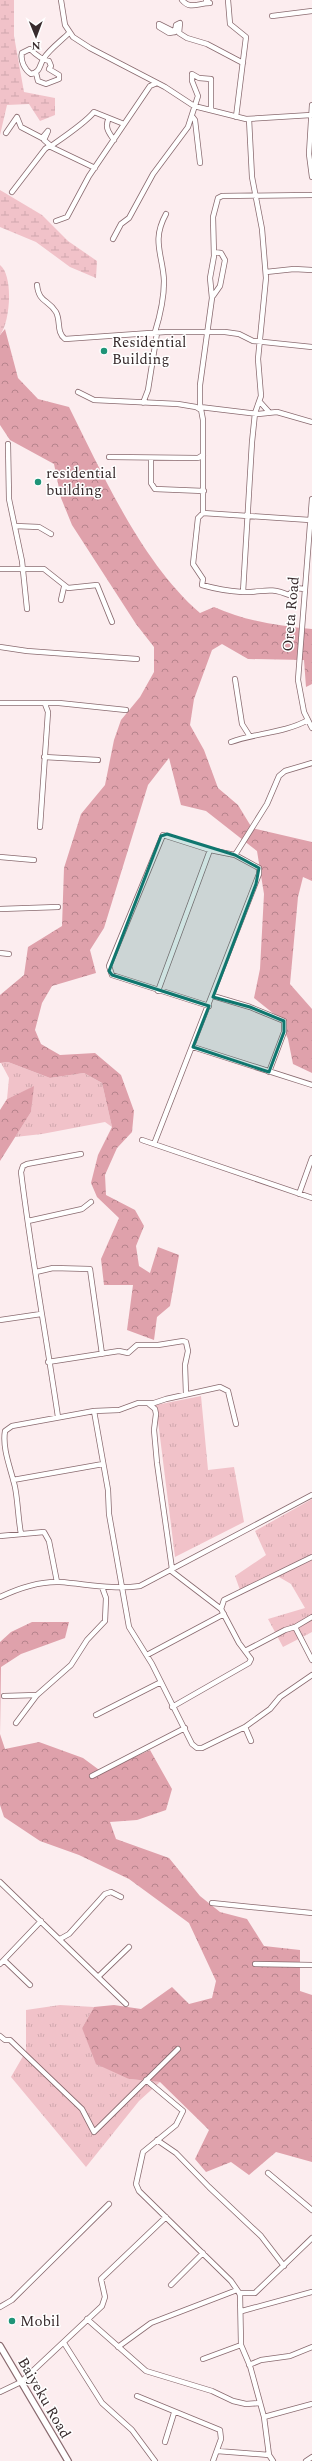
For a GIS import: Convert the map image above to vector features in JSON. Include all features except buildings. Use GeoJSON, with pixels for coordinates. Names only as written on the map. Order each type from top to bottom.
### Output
{"type":"FeatureCollection","features":[{"type":"Feature","properties":{"kind":"main road","name":"Baiyeku Road"},"geometry":{"type":"LineString","coordinates":[[0,2346],[68,2461]]}},
{"type":"Feature","properties":{"kind":"street"},"geometry":{"type":"LineString","coordinates":[[61,0],[62,11],[69,33],[90,48],[150,79],[196,107],[249,119],[311,115]]}},
{"type":"Feature","properties":{"kind":"street"},"geometry":{"type":"LineString","coordinates":[[182,0],[187,5],[195,7],[203,3],[210,3],[206,0]]}},
{"type":"Feature","properties":{"kind":"street"},"geometry":{"type":"LineString","coordinates":[[187,5],[190,0]]}},
{"type":"Feature","properties":{"kind":"street"},"geometry":{"type":"LineString","coordinates":[[228,0],[230,24],[246,37],[236,117]]}},
{"type":"Feature","properties":{"kind":"street"},"geometry":{"type":"LineString","coordinates":[[272,16],[312,11]]}},
{"type":"Feature","properties":{"kind":"street"},"geometry":{"type":"LineString","coordinates":[[175,32],[176,25],[180,23],[179,33],[187,38],[207,44],[243,64]]}},
{"type":"Feature","properties":{"kind":"street"},"geometry":{"type":"LineString","coordinates":[[36,73],[38,81],[46,84],[59,79],[59,74],[49,69],[51,66],[49,62],[43,58],[30,49],[21,55],[26,71],[31,74],[36,73],[40,68],[43,58],[69,33]]}},
{"type":"Feature","properties":{"kind":"street"},"geometry":{"type":"LineString","coordinates":[[113,239],[121,224],[129,218],[154,174],[188,127],[196,107],[198,96],[192,81],[192,74],[199,78],[212,80],[211,110]]}},
{"type":"Feature","properties":{"kind":"street"},"geometry":{"type":"LineString","coordinates":[[150,79],[150,86]]}},
{"type":"Feature","properties":{"kind":"street"},"geometry":{"type":"LineString","coordinates":[[56,222],[67,217],[95,168],[124,124],[150,86],[157,83]]}},
{"type":"Feature","properties":{"kind":"street"},"geometry":{"type":"LineString","coordinates":[[312,105],[309,154],[312,177]]}},
{"type":"Feature","properties":{"kind":"street"},"geometry":{"type":"LineString","coordinates":[[12,192],[45,149],[80,123],[87,120],[94,112],[124,124]]}},
{"type":"Feature","properties":{"kind":"street"},"geometry":{"type":"LineString","coordinates":[[192,116],[195,120],[200,163]]}},
{"type":"Feature","properties":{"kind":"street"},"geometry":{"type":"LineString","coordinates":[[6,133],[17,117],[21,127],[42,138],[48,132],[44,140],[51,146],[86,166],[95,168]]}},
{"type":"Feature","properties":{"kind":"street"},"geometry":{"type":"LineString","coordinates":[[109,118],[106,127],[114,140]]}},
{"type":"Feature","properties":{"kind":"street"},"geometry":{"type":"LineString","coordinates":[[243,592],[249,516],[249,482],[255,413],[260,402],[260,342],[266,272],[258,203],[254,196],[249,119]]}},
{"type":"Feature","properties":{"kind":"street"},"geometry":{"type":"LineString","coordinates":[[305,589],[295,588],[289,594],[274,589],[243,592],[214,590],[202,585],[203,579],[193,564],[198,518],[203,513],[204,491],[200,460],[203,455],[203,420],[199,407],[202,370],[212,298],[210,278],[214,252],[213,216],[218,198],[312,195]]}},
{"type":"Feature","properties":{"kind":"street"},"geometry":{"type":"LineString","coordinates":[[258,203],[268,196]]}},
{"type":"Feature","properties":{"kind":"street"},"geometry":{"type":"LineString","coordinates":[[143,403],[156,350],[156,333],[160,323],[164,278],[157,243],[166,214]]}},
{"type":"Feature","properties":{"kind":"street"},"geometry":{"type":"LineString","coordinates":[[212,298],[220,286],[224,260],[221,253],[214,252]]}},
{"type":"Feature","properties":{"kind":"street"},"geometry":{"type":"LineString","coordinates":[[266,272],[294,269],[312,270]]}},
{"type":"Feature","properties":{"kind":"street"},"geometry":{"type":"LineString","coordinates":[[37,285],[39,298],[56,313],[60,334],[65,338],[166,332],[208,332],[232,333],[260,342],[312,346]]}},
{"type":"Feature","properties":{"kind":"street"},"geometry":{"type":"LineString","coordinates":[[160,323],[166,332]]}},
{"type":"Feature","properties":{"kind":"street"},"geometry":{"type":"LineString","coordinates":[[78,392],[94,400],[199,407],[255,413],[269,412],[285,414],[312,422]]}},
{"type":"Feature","properties":{"kind":"street"},"geometry":{"type":"LineString","coordinates":[[145,398],[149,403]]}},
{"type":"Feature","properties":{"kind":"street"},"geometry":{"type":"LineString","coordinates":[[260,402],[269,412]]}},
{"type":"Feature","properties":{"kind":"street"},"geometry":{"type":"LineString","coordinates":[[8,444],[9,499],[15,526],[27,609]]}},
{"type":"Feature","properties":{"kind":"street"},"geometry":{"type":"LineString","coordinates":[[109,457],[200,460]]}},
{"type":"Feature","properties":{"kind":"street"},"geometry":{"type":"LineString","coordinates":[[151,458],[151,483],[157,490],[204,491]]}},
{"type":"Feature","properties":{"kind":"street","name":"Oreta Road"},"geometry":{"type":"LineString","coordinates":[[312,499],[298,680],[308,720],[312,728]]}},
{"type":"Feature","properties":{"kind":"street"},"geometry":{"type":"LineString","coordinates":[[203,513],[310,520]]}},
{"type":"Feature","properties":{"kind":"street"},"geometry":{"type":"LineString","coordinates":[[15,526],[39,527],[51,534]]}},
{"type":"Feature","properties":{"kind":"street"},"geometry":{"type":"LineString","coordinates":[[0,569],[44,569],[64,587],[97,585],[112,622]]}},
{"type":"Feature","properties":{"kind":"street"},"geometry":{"type":"LineString","coordinates":[[61,600],[64,587]]}},
{"type":"Feature","properties":{"kind":"street"},"geometry":{"type":"LineString","coordinates":[[0,647],[27,651],[137,659]]}},
{"type":"Feature","properties":{"kind":"street"},"geometry":{"type":"LineString","coordinates":[[235,679],[242,724],[249,735]]}},
{"type":"Feature","properties":{"kind":"street"},"geometry":{"type":"LineString","coordinates":[[0,703],[60,703],[126,710]]}},
{"type":"Feature","properties":{"kind":"street"},"geometry":{"type":"LineString","coordinates":[[40,827],[48,712],[45,704]]}},
{"type":"Feature","properties":{"kind":"street"},"geometry":{"type":"LineString","coordinates":[[230,742],[249,735],[296,726],[308,720]]}},
{"type":"Feature","properties":{"kind":"street"},"geometry":{"type":"LineString","coordinates":[[44,757],[98,760]]}},
{"type":"Feature","properties":{"kind":"street"},"geometry":{"type":"LineString","coordinates":[[236,855],[267,804],[279,776],[285,771],[312,763]]}},
{"type":"Feature","properties":{"kind":"street"},"geometry":{"type":"LineString","coordinates":[[154,1144],[213,996],[259,874],[259,868],[236,855],[210,850],[167,834],[162,836],[109,966],[112,975],[158,991],[209,1006]]}},
{"type":"Feature","properties":{"kind":"street"},"geometry":{"type":"LineString","coordinates":[[158,991],[210,850]]}},
{"type":"Feature","properties":{"kind":"street"},"geometry":{"type":"LineString","coordinates":[[0,857],[34,860]]}},
{"type":"Feature","properties":{"kind":"street"},"geometry":{"type":"LineString","coordinates":[[0,910],[58,907]]}},
{"type":"Feature","properties":{"kind":"street"},"geometry":{"type":"LineString","coordinates":[[0,953],[9,954]]}},
{"type":"Feature","properties":{"kind":"street"},"geometry":{"type":"LineString","coordinates":[[213,996],[250,1007],[284,1020],[285,1027],[274,1062],[269,1072]]}},
{"type":"Feature","properties":{"kind":"street"},"geometry":{"type":"LineString","coordinates":[[193,1047],[312,1085]]}},
{"type":"Feature","properties":{"kind":"street"},"geometry":{"type":"LineString","coordinates":[[274,1062],[279,1075]]}},
{"type":"Feature","properties":{"kind":"street"},"geometry":{"type":"LineString","coordinates":[[142,1140],[312,1198]]}},
{"type":"Feature","properties":{"kind":"street"},"geometry":{"type":"LineString","coordinates":[[58,1417],[48,1362],[21,1172],[23,1166],[81,1154]]}},
{"type":"Feature","properties":{"kind":"street"},"geometry":{"type":"LineString","coordinates":[[299,1194],[312,1158]]}},
{"type":"Feature","properties":{"kind":"street"},"geometry":{"type":"LineString","coordinates":[[28,1221],[82,1209],[91,1202]]}},
{"type":"Feature","properties":{"kind":"street"},"geometry":{"type":"LineString","coordinates":[[36,1272],[53,1268],[90,1269],[102,1354]]}},
{"type":"Feature","properties":{"kind":"street"},"geometry":{"type":"LineString","coordinates":[[0,1320],[41,1314]]}},
{"type":"Feature","properties":{"kind":"street"},"geometry":{"type":"LineString","coordinates":[[48,1362],[119,1351],[128,1353],[137,1345],[186,1342],[188,1351],[185,1365],[186,1394]]}},
{"type":"Feature","properties":{"kind":"street"},"geometry":{"type":"LineString","coordinates":[[21,1534],[13,1480],[7,1458],[5,1431],[18,1424],[94,1411],[120,1410],[138,1403],[149,1404],[212,1388],[225,1388],[229,1394],[236,1424]]}},
{"type":"Feature","properties":{"kind":"street"},"geometry":{"type":"LineString","coordinates":[[149,1404],[155,1408],[156,1414],[154,1430],[157,1463],[171,1569],[221,1608],[239,1643],[250,1658],[249,1663],[172,1706]]}},
{"type":"Feature","properties":{"kind":"street"},"geometry":{"type":"LineString","coordinates":[[94,1411],[129,1627],[147,1655],[192,1744],[199,1749],[245,1727],[270,1709],[280,1697],[312,1676]]}},
{"type":"Feature","properties":{"kind":"street"},"geometry":{"type":"LineString","coordinates":[[13,1480],[102,1464]]}},
{"type":"Feature","properties":{"kind":"street"},"geometry":{"type":"LineString","coordinates":[[0,1597],[35,1584],[57,1582],[122,1588],[140,1586],[312,1495]]}},
{"type":"Feature","properties":{"kind":"street"},"geometry":{"type":"LineString","coordinates":[[0,1536],[43,1532],[46,1534],[49,1541],[57,1582]]}},
{"type":"Feature","properties":{"kind":"street"},"geometry":{"type":"LineString","coordinates":[[221,1608],[224,1600],[312,1557]]}},
{"type":"Feature","properties":{"kind":"street"},"geometry":{"type":"LineString","coordinates":[[16,1723],[37,1696],[70,1665],[87,1640],[105,1621],[106,1595],[102,1587]]}},
{"type":"Feature","properties":{"kind":"street"},"geometry":{"type":"LineString","coordinates":[[147,1655],[224,1614]]}},
{"type":"Feature","properties":{"kind":"street"},"geometry":{"type":"LineString","coordinates":[[245,1650],[285,1630],[295,1627],[312,1617]]}},
{"type":"Feature","properties":{"kind":"street"},"geometry":{"type":"LineString","coordinates":[[295,1627],[312,1660]]}},
{"type":"Feature","properties":{"kind":"street"},"geometry":{"type":"LineString","coordinates":[[96,1715],[161,1682]]}},
{"type":"Feature","properties":{"kind":"street"},"geometry":{"type":"LineString","coordinates":[[4,1696],[37,1696]]}},
{"type":"Feature","properties":{"kind":"street"},"geometry":{"type":"LineString","coordinates":[[245,1727],[251,1741]]}},
{"type":"Feature","properties":{"kind":"street"},"geometry":{"type":"LineString","coordinates":[[92,1776],[185,1728]]}},
{"type":"Feature","properties":{"kind":"street"},"geometry":{"type":"LineString","coordinates":[[1,1884],[99,1976],[126,2004]]}},
{"type":"Feature","properties":{"kind":"street"},"geometry":{"type":"LineString","coordinates":[[60,1939],[69,1934],[105,1894],[111,1892],[121,1897]]}},
{"type":"Feature","properties":{"kind":"street"},"geometry":{"type":"LineString","coordinates":[[212,1903],[312,1913]]}},
{"type":"Feature","properties":{"kind":"street"},"geometry":{"type":"LineString","coordinates":[[0,1964],[41,1921]]}},
{"type":"Feature","properties":{"kind":"street"},"geometry":{"type":"LineString","coordinates":[[99,1976],[128,1948]]}},
{"type":"Feature","properties":{"kind":"street"},"geometry":{"type":"LineString","coordinates":[[4,1960],[30,1985]]}},
{"type":"Feature","properties":{"kind":"street"},"geometry":{"type":"LineString","coordinates":[[255,1964],[312,1965]]}},
{"type":"Feature","properties":{"kind":"street"},"geometry":{"type":"LineString","coordinates":[[0,2036],[15,2044],[82,2109],[94,2132],[178,2048]]}},
{"type":"Feature","properties":{"kind":"street"},"geometry":{"type":"LineString","coordinates":[[146,2080],[183,2111],[176,2125],[142,2152],[136,2184],[166,2217],[203,2253],[238,2292],[242,2311],[241,2345],[249,2365],[260,2402],[264,2417],[269,2455],[273,2461]]}},
{"type":"Feature","properties":{"kind":"street"},"geometry":{"type":"LineString","coordinates":[[157,2140],[176,2153],[209,2188],[261,2236],[284,2266]]}},
{"type":"Feature","properties":{"kind":"street"},"geometry":{"type":"LineString","coordinates":[[268,2173],[312,2210]]}},
{"type":"Feature","properties":{"kind":"street"},"geometry":{"type":"LineString","coordinates":[[0,2307],[12,2300],[109,2204]]}},
{"type":"Feature","properties":{"kind":"street"},"geometry":{"type":"LineString","coordinates":[[0,2392],[21,2382],[64,2343],[105,2301],[101,2279],[166,2217]]}},
{"type":"Feature","properties":{"kind":"street"},"geometry":{"type":"LineString","coordinates":[[118,2347],[151,2323],[238,2292],[249,2294],[255,2293],[312,2238]]}},
{"type":"Feature","properties":{"kind":"street"},"geometry":{"type":"LineString","coordinates":[[171,2285],[203,2253]]}},
{"type":"Feature","properties":{"kind":"street"},"geometry":{"type":"LineString","coordinates":[[242,2311],[312,2292]]}},
{"type":"Feature","properties":{"kind":"street"},"geometry":{"type":"LineString","coordinates":[[240,2300],[249,2294]]}},
{"type":"Feature","properties":{"kind":"street"},"geometry":{"type":"LineString","coordinates":[[87,2319],[146,2371],[212,2391],[233,2401],[246,2404],[260,2402]]}},
{"type":"Feature","properties":{"kind":"street"},"geometry":{"type":"LineString","coordinates":[[64,2343],[102,2403],[132,2430],[155,2461]]}},
{"type":"Feature","properties":{"kind":"street"},"geometry":{"type":"LineString","coordinates":[[203,2359],[241,2345]]}},
{"type":"Feature","properties":{"kind":"street"},"geometry":{"type":"LineString","coordinates":[[249,2365],[265,2359],[290,2356],[312,2347]]}},
{"type":"Feature","properties":{"kind":"street"},"geometry":{"type":"LineString","coordinates":[[137,2396],[174,2413],[220,2430],[221,2439],[213,2461]]}},
{"type":"Feature","properties":{"kind":"street"},"geometry":{"type":"LineString","coordinates":[[264,2417],[312,2404]]}},
{"type":"Feature","properties":{"kind":"street"},"geometry":{"type":"LineString","coordinates":[[165,2442],[174,2413]]}},
{"type":"Feature","properties":{"kind":"street"},"geometry":{"type":"LineString","coordinates":[[217,2452],[269,2455]]}},
{"type":"Feature","properties":{"kind":"street"},"geometry":{"type":"LineString","coordinates":[[306,2461],[312,2457]]}},
{"type":"Feature","properties":{"kind":"highlighted area"},"geometry":{"type":"Polygon","coordinates":[[[167,834],[235,855],[259,868],[256,884],[213,997],[250,1007],[284,1021],[284,1032],[269,1072],[193,1047],[209,1006],[112,975],[109,971],[161,836],[167,834]]]}},
{"type":"Feature","properties":{"kind":"green space"},"geometry":{"type":"Polygon","coordinates":[[[0,0],[14,0],[14,36],[24,92],[55,98],[55,115],[40,121],[29,104],[7,105],[0,135],[0,0]]]}},
{"type":"Feature","properties":{"kind":"green space"},"geometry":{"type":"Polygon","coordinates":[[[0,190],[42,215],[68,241],[97,261],[96,278],[70,267],[36,242],[0,227],[0,190]]]}},
{"type":"Feature","properties":{"kind":"green space"},"geometry":{"type":"Polygon","coordinates":[[[0,265],[7,279],[9,300],[6,321],[0,335],[0,265]]]}},
{"type":"Feature","properties":{"kind":"green space"},"geometry":{"type":"Polygon","coordinates":[[[5,329],[18,378],[38,399],[69,407],[110,489],[126,517],[142,544],[179,593],[200,613],[214,607],[238,616],[262,622],[312,629],[312,684],[306,687],[304,660],[248,659],[222,644],[212,650],[194,699],[190,725],[204,750],[218,788],[238,805],[252,828],[312,842],[312,881],[303,877],[298,897],[290,984],[312,1009],[312,1073],[293,1064],[288,1039],[279,1018],[254,998],[260,969],[264,894],[257,851],[206,811],[181,805],[169,758],[148,785],[104,928],[90,950],[96,973],[52,986],[42,1003],[35,1030],[41,1044],[60,1055],[95,1053],[121,1075],[134,1111],[132,1132],[117,1148],[105,1175],[106,1195],[135,1210],[144,1226],[136,1246],[139,1266],[150,1273],[158,1247],[179,1255],[170,1306],[157,1317],[154,1340],[127,1330],[133,1285],[104,1285],[101,1259],[119,1218],[97,1197],[91,1183],[98,1155],[112,1127],[102,1083],[84,1073],[50,1078],[8,1062],[0,1063],[0,995],[24,975],[28,947],[62,926],[64,868],[81,814],[105,785],[114,740],[121,720],[140,697],[154,672],[154,647],[136,624],[72,525],[61,498],[54,464],[10,440],[0,425],[0,335],[5,329]]]}},
{"type":"Feature","properties":{"kind":"green space"},"geometry":{"type":"Polygon","coordinates":[[[8,1062],[50,1078],[84,1073],[102,1083],[112,1127],[105,1122],[42,1134],[15,1137],[31,1112],[33,1087],[7,1099],[9,1078],[1,1063],[8,1062]]]}},
{"type":"Feature","properties":{"kind":"green space"},"geometry":{"type":"Polygon","coordinates":[[[34,1086],[31,1112],[0,1161],[0,1110],[7,1099],[34,1086]]]}},
{"type":"Feature","properties":{"kind":"green space"},"geometry":{"type":"Polygon","coordinates":[[[201,1396],[208,1470],[234,1467],[244,1522],[175,1557],[156,1405],[201,1396]]]}},
{"type":"Feature","properties":{"kind":"green space"},"geometry":{"type":"Polygon","coordinates":[[[312,1499],[312,1632],[283,1647],[268,1619],[305,1608],[291,1584],[279,1577],[241,1593],[235,1576],[266,1555],[255,1531],[312,1499]]]}},
{"type":"Feature","properties":{"kind":"green space"},"geometry":{"type":"Polygon","coordinates":[[[32,1622],[69,1622],[65,1638],[21,1654],[1,1667],[0,1734],[0,1642],[11,1632],[32,1622]]]}},
{"type":"Feature","properties":{"kind":"green space"},"geometry":{"type":"Polygon","coordinates":[[[0,1734],[5,1749],[39,1742],[83,1758],[102,1772],[150,1750],[172,1789],[166,1810],[137,1820],[110,1822],[116,1839],[169,1858],[200,1896],[220,1912],[247,1919],[264,1946],[300,1950],[300,1991],[312,1995],[312,2162],[276,2152],[249,2175],[231,2162],[206,2172],[195,2159],[209,2130],[160,2082],[129,2079],[96,2064],[82,2028],[94,2007],[114,2005],[141,2009],[172,1987],[189,2004],[212,1998],[216,1981],[189,1923],[129,1879],[79,1855],[40,1841],[4,1817],[0,1805],[0,1734]]]}},
{"type":"Feature","properties":{"kind":"green space"},"geometry":{"type":"Polygon","coordinates":[[[60,2005],[94,2007],[82,2028],[129,2079],[160,2082],[139,2101],[86,2167],[11,2077],[26,2051],[26,2010],[60,2005]]]}},
{"type":"Feature","properties":{"kind":"place","name":"Residential Building"},"geometry":{"type":"Point","coordinates":[104,351]}},
{"type":"Feature","properties":{"kind":"place","name":"residential building"},"geometry":{"type":"Point","coordinates":[38,482]}},
{"type":"Feature","properties":{"kind":"place","name":"Mobil"},"geometry":{"type":"Point","coordinates":[12,2321]}}]}
